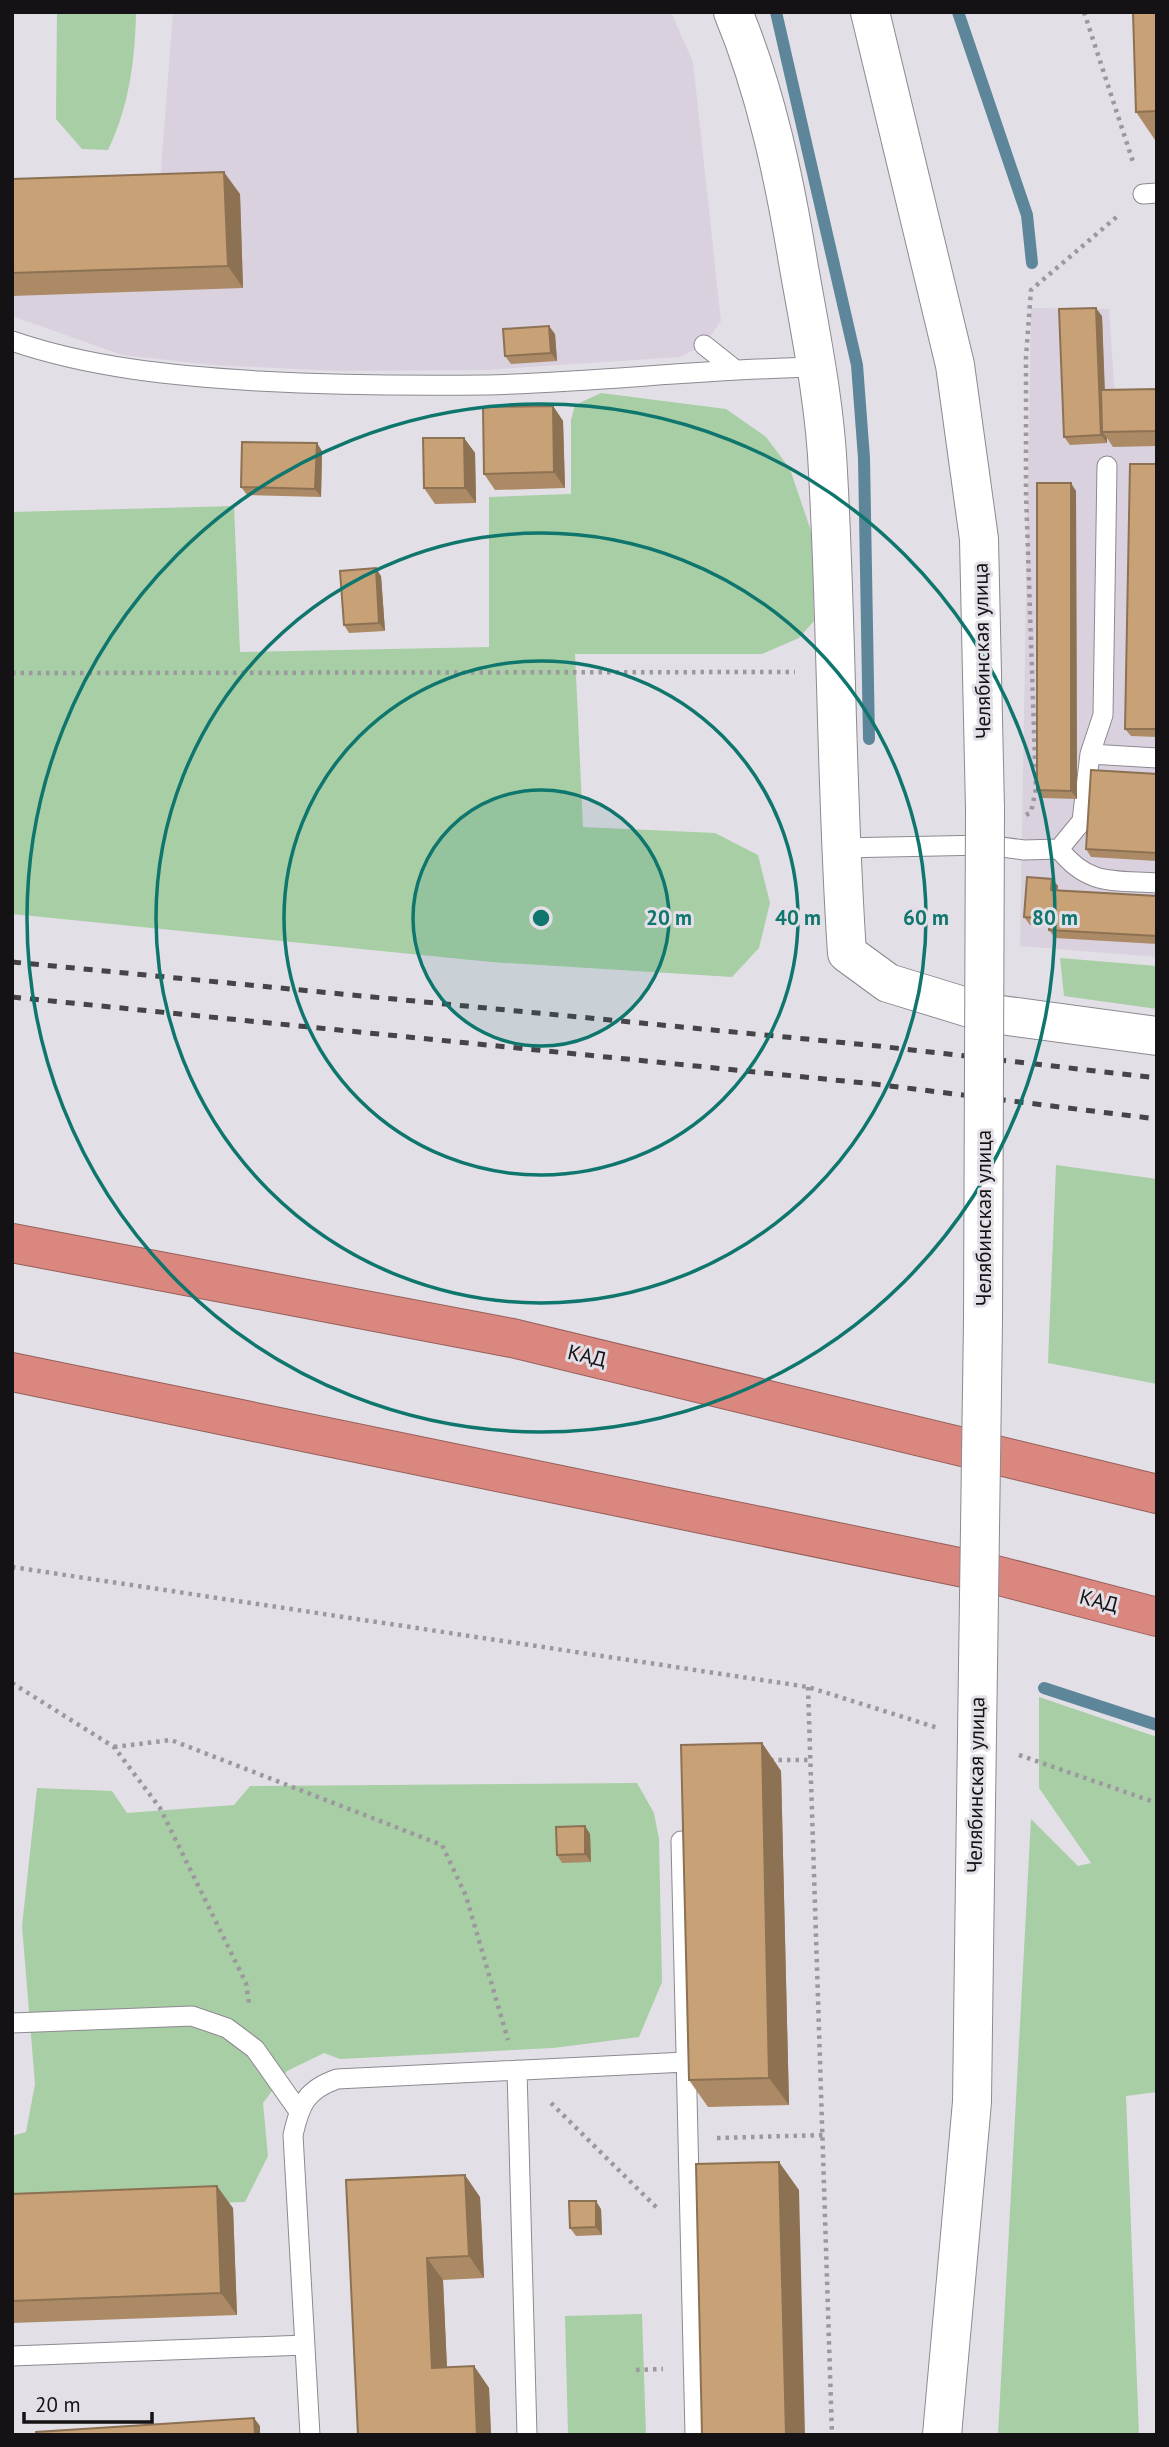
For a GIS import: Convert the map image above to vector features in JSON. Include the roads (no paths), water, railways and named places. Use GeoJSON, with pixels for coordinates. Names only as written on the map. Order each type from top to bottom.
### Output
{"type":"FeatureCollection","features":[{"type":"Feature","properties":{"kind":"highway","name":"КАД"},"geometry":{"type":"LineString","coordinates":[[12,1243],[512,1338],[1157,1494]]}},
{"type":"Feature","properties":{"kind":"highway","name":"КАД"},"geometry":{"type":"LineString","coordinates":[[12,1372],[988,1573],[1157,1617]]}},
{"type":"Feature","properties":{"kind":"street"},"geometry":{"type":"LineString","coordinates":[[733,12],[770,124],[787,200],[816,367],[828,469],[840,848],[847,953],[888,983],[986,1013],[1157,1036]]}},
{"type":"Feature","properties":{"kind":"street","name":"Челябинская улица"},"geometry":{"type":"LineString","coordinates":[[870,12],[955,365],[979,539],[986,827],[983,1321],[972,2102],[942,2435]]}},
{"type":"Feature","properties":{"kind":"lane"},"geometry":{"type":"LineString","coordinates":[[12,341],[42,351],[123,368],[209,378],[335,385],[488,385],[676,375],[733,368],[816,367]]}},
{"type":"Feature","properties":{"kind":"lane"},"geometry":{"type":"LineString","coordinates":[[704,345],[733,368]]}},
{"type":"Feature","properties":{"kind":"lane"},"geometry":{"type":"LineString","coordinates":[[840,848],[986,827],[1024,850],[1059,849],[1082,821],[1090,754],[1103,715],[1107,466]]}},
{"type":"Feature","properties":{"kind":"lane"},"geometry":{"type":"LineString","coordinates":[[1090,754],[1157,758]]}},
{"type":"Feature","properties":{"kind":"lane"},"geometry":{"type":"LineString","coordinates":[[986,827],[986,1013]]}},
{"type":"Feature","properties":{"kind":"lane"},"geometry":{"type":"LineString","coordinates":[[1059,849],[1075,869],[1102,879],[1157,883]]}},
{"type":"Feature","properties":{"kind":"lane"},"geometry":{"type":"LineString","coordinates":[[681,1841],[695,2435]]}},
{"type":"Feature","properties":{"kind":"lane"},"geometry":{"type":"LineString","coordinates":[[12,2023],[192,2016],[226,2028],[254,2049],[298,2110]]}},
{"type":"Feature","properties":{"kind":"lane"},"geometry":{"type":"LineString","coordinates":[[310,2435],[293,2135],[298,2110],[316,2087],[337,2079],[686,2062]]}},
{"type":"Feature","properties":{"kind":"lane"},"geometry":{"type":"LineString","coordinates":[[517,2070],[527,2435]]}},
{"type":"Feature","properties":{"kind":"lane"},"geometry":{"type":"LineString","coordinates":[[12,2356],[305,2345]]}},
{"type":"Feature","properties":{"kind":"waterway"},"geometry":{"type":"LineString","coordinates":[[776,12],[857,365],[864,458],[869,739]]}},
{"type":"Feature","properties":{"kind":"waterway"},"geometry":{"type":"LineString","coordinates":[[958,12],[1027,215],[1032,263]]}},
{"type":"Feature","properties":{"kind":"waterway"},"geometry":{"type":"LineString","coordinates":[[1044,1688],[1157,1725]]}},
{"type":"Feature","properties":{"kind":"railway"},"geometry":{"type":"LineString","coordinates":[[12,962],[878,1046],[1157,1078]]}},
{"type":"Feature","properties":{"kind":"railway"},"geometry":{"type":"LineString","coordinates":[[12,997],[874,1084],[1157,1119]]}}]}
